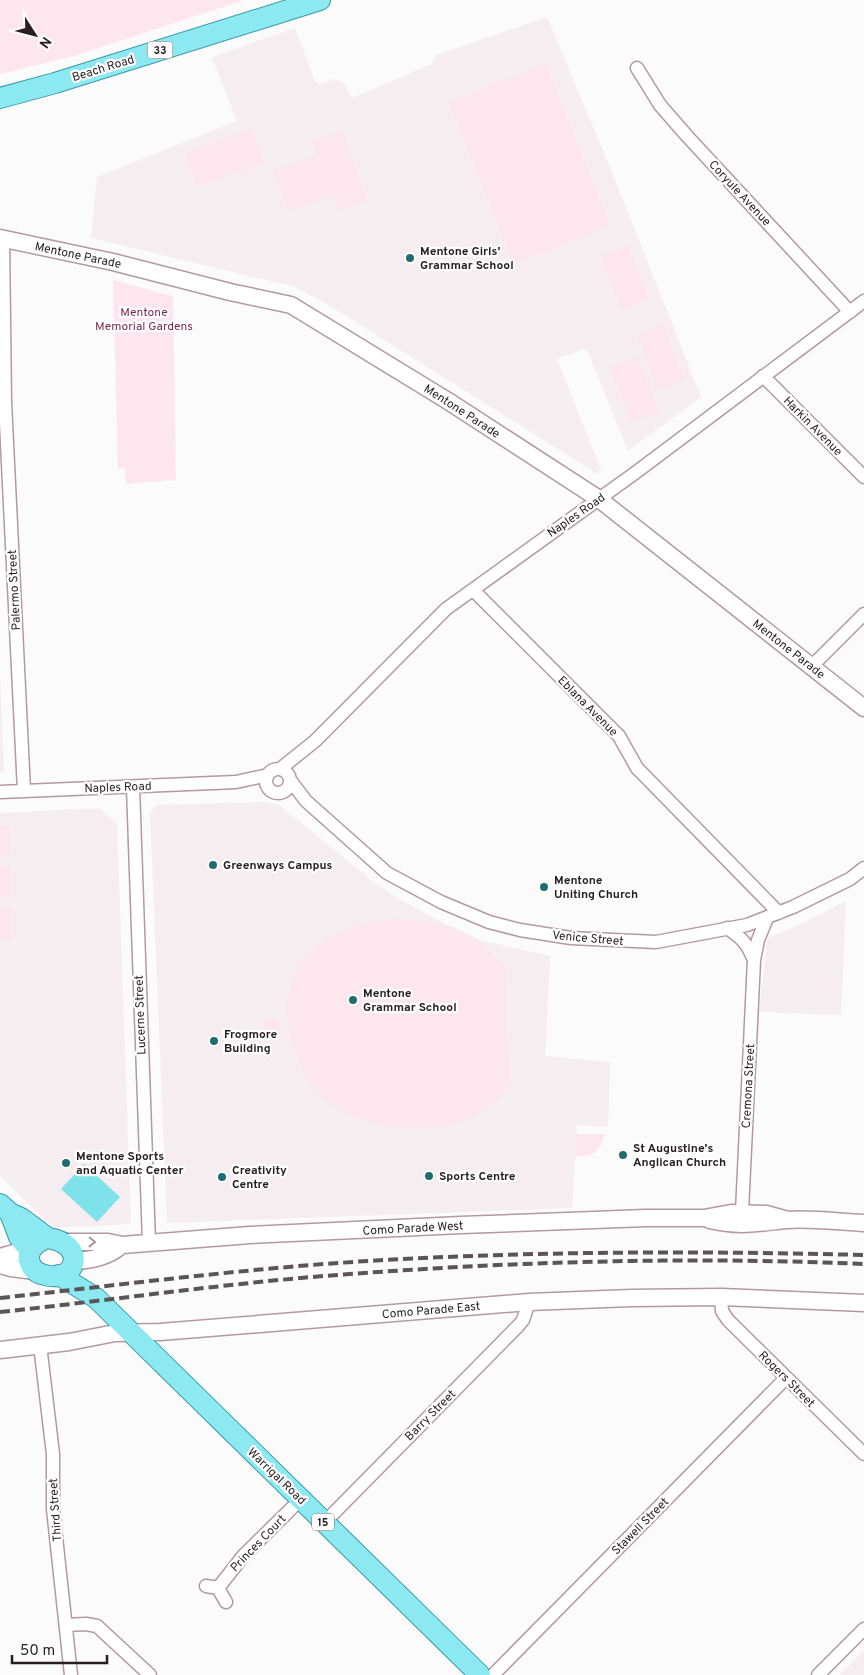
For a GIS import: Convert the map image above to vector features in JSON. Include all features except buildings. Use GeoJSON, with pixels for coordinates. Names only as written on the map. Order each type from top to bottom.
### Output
{"type":"FeatureCollection","features":[{"type":"Feature","properties":{"kind":"main road","name":"Beach Road"},"geometry":{"type":"LineString","coordinates":[[0,98],[72,78],[320,0]]}},
{"type":"Feature","properties":{"kind":"main road","name":"15"},"geometry":{"type":"LineString","coordinates":[[5,1209],[71,1251],[69,1267]]}},
{"type":"Feature","properties":{"kind":"main road","name":"15"},"geometry":{"type":"LineString","coordinates":[[5,1209],[31,1258]]}},
{"type":"Feature","properties":{"kind":"main road"},"geometry":{"type":"LineString","coordinates":[[55,1240],[35,1244],[31,1258],[51,1277],[69,1267]]}},
{"type":"Feature","properties":{"kind":"main road","name":"Warrigal Road"},"geometry":{"type":"LineString","coordinates":[[69,1267],[87,1278],[96,1298],[480,1675]]}},
{"type":"Feature","properties":{"kind":"street","name":"Coryule Avenue"},"geometry":{"type":"LineString","coordinates":[[637,68],[660,105],[687,136],[858,309]]}},
{"type":"Feature","properties":{"kind":"street","name":"Mentone Parade"},"geometry":{"type":"LineString","coordinates":[[1,238],[113,262],[222,290],[292,305],[448,401],[599,499],[864,708]]}},
{"type":"Feature","properties":{"kind":"street","name":"Palermo Street"},"geometry":{"type":"LineString","coordinates":[[1,238],[5,402],[24,791]]}},
{"type":"Feature","properties":{"kind":"street","name":"Naples Road"},"geometry":{"type":"LineString","coordinates":[[236,782],[276,792],[305,750],[446,609],[599,499],[763,376],[858,309]]}},
{"type":"Feature","properties":{"kind":"street","name":"Harkin Avenue"},"geometry":{"type":"LineString","coordinates":[[763,376],[864,477]]}},
{"type":"Feature","properties":{"kind":"street","name":"Eblana Avenue"},"geometry":{"type":"LineString","coordinates":[[473,590],[619,736],[637,768],[779,913]]}},
{"type":"Feature","properties":{"kind":"street"},"geometry":{"type":"LineString","coordinates":[[811,667],[864,614]]}},
{"type":"Feature","properties":{"kind":"street","name":"Naples Road"},"geometry":{"type":"LineString","coordinates":[[0,792],[236,782],[268,775],[273,770],[285,779]]}},
{"type":"Feature","properties":{"kind":"street"},"geometry":{"type":"LineString","coordinates":[[268,775],[266,782],[270,789]]}},
{"type":"Feature","properties":{"kind":"street","name":"Venice Street"},"geometry":{"type":"LineString","coordinates":[[285,779],[306,801],[387,873],[441,902],[489,922],[520,930],[571,938],[656,942],[747,925],[779,913],[850,879],[864,868]]}},
{"type":"Feature","properties":{"kind":"street","name":"Lucerne Street"},"geometry":{"type":"LineString","coordinates":[[133,787],[149,1243]]}},
{"type":"Feature","properties":{"kind":"street","name":"Cremona Street"},"geometry":{"type":"LineString","coordinates":[[742,1212],[754,960],[758,940],[767,918]]}},
{"type":"Feature","properties":{"kind":"street"},"geometry":{"type":"LineString","coordinates":[[727,928],[742,939],[749,948],[754,960]]}},
{"type":"Feature","properties":{"kind":"street","name":"Como Parade West"},"geometry":{"type":"LineString","coordinates":[[55,1240],[108,1242],[122,1245],[250,1235],[461,1225],[646,1218],[704,1218],[742,1212],[766,1214],[788,1220]]}},
{"type":"Feature","properties":{"kind":"street","name":"Como Parade West"},"geometry":{"type":"LineString","coordinates":[[704,1218],[727,1224],[757,1224],[788,1220],[864,1223]]}},
{"type":"Feature","properties":{"kind":"street","name":"Como Parade West"},"geometry":{"type":"LineString","coordinates":[[69,1267],[115,1251],[122,1245]]}},
{"type":"Feature","properties":{"kind":"street"},"geometry":{"type":"LineString","coordinates":[[0,1257],[17,1252],[31,1258]]}},
{"type":"Feature","properties":{"kind":"street"},"geometry":{"type":"LineString","coordinates":[[0,1265],[11,1268],[31,1258]]}},
{"type":"Feature","properties":{"kind":"street","name":"Como Parade East"},"geometry":{"type":"LineString","coordinates":[[0,1350],[94,1338],[115,1333],[529,1302],[721,1297],[864,1303]]}},
{"type":"Feature","properties":{"kind":"street","name":"Rogers Street"},"geometry":{"type":"LineString","coordinates":[[721,1297],[722,1311],[728,1320],[864,1454]]}},
{"type":"Feature","properties":{"kind":"street","name":"Barry Street"},"geometry":{"type":"LineString","coordinates":[[324,1522],[518,1326],[523,1320],[529,1302]]}},
{"type":"Feature","properties":{"kind":"street","name":"Third Street"},"geometry":{"type":"LineString","coordinates":[[40,1345],[53,1454],[53,1509],[71,1675]]}},
{"type":"Feature","properties":{"kind":"street","name":"Stawell Street"},"geometry":{"type":"LineString","coordinates":[[493,1675],[786,1378]]}},
{"type":"Feature","properties":{"kind":"street","name":"Princes Court"},"geometry":{"type":"LineString","coordinates":[[226,1602],[212,1587],[301,1499]]}},
{"type":"Feature","properties":{"kind":"street"},"geometry":{"type":"LineString","coordinates":[[66,1625],[86,1624],[97,1626],[150,1675]]}},
{"type":"Feature","properties":{"kind":"street"},"geometry":{"type":"LineString","coordinates":[[818,1675],[864,1628]]}},
{"type":"Feature","properties":{"kind":"shaded area","name":"Mentone Girls' Grammar School"},"geometry":{"type":"Polygon","coordinates":[[[547,17],[614,177],[701,397],[628,451],[588,352],[584,349],[557,359],[601,470],[596,473],[327,304],[295,287],[91,238],[97,177],[237,121],[212,57],[295,28],[315,82],[323,84],[333,79],[343,82],[352,98],[432,64],[436,55],[547,17]]]}},
{"type":"Feature","properties":{"kind":"shaded area"},"geometry":{"type":"Polygon","coordinates":[[[0,673],[4,772],[0,772],[0,673]]]}},
{"type":"Feature","properties":{"kind":"shaded area","name":"Mentone Grammar School"},"geometry":{"type":"Polygon","coordinates":[[[261,802],[279,805],[374,882],[401,900],[434,918],[480,940],[550,956],[545,1056],[610,1062],[608,1127],[577,1125],[572,1208],[167,1223],[150,812],[158,805],[261,802]]]}},
{"type":"Feature","properties":{"kind":"shaded area"},"geometry":{"type":"Polygon","coordinates":[[[100,808],[117,824],[131,1224],[54,1228],[0,1176],[0,813],[100,808]]]}},
{"type":"Feature","properties":{"kind":"shaded area"},"geometry":{"type":"Polygon","coordinates":[[[846,901],[841,1015],[759,1012],[768,938],[846,901]]]}},
{"type":"Feature","properties":{"kind":"shaded area"},"geometry":{"type":"Polygon","coordinates":[[[864,1650],[864,1675],[840,1675],[864,1650]]]}},
{"type":"Feature","properties":{"kind":"green space"},"geometry":{"type":"Polygon","coordinates":[[[0,0],[244,0],[74,56],[0,74],[0,0]]]}},
{"type":"Feature","properties":{"kind":"green space"},"geometry":{"type":"Polygon","coordinates":[[[546,64],[610,225],[513,264],[449,103],[546,64]]]}},
{"type":"Feature","properties":{"kind":"green space"},"geometry":{"type":"Polygon","coordinates":[[[253,129],[264,163],[196,186],[185,153],[253,129]]]}},
{"type":"Feature","properties":{"kind":"green space"},"geometry":{"type":"Polygon","coordinates":[[[342,131],[367,200],[339,210],[333,195],[288,211],[273,171],[317,156],[312,142],[342,131]]]}},
{"type":"Feature","properties":{"kind":"green space"},"geometry":{"type":"Polygon","coordinates":[[[627,245],[649,299],[622,310],[600,256],[627,245]]]}},
{"type":"Feature","properties":{"kind":"green space","name":"Mentone Memorial Gardens"},"geometry":{"type":"Polygon","coordinates":[[[113,280],[173,296],[176,480],[126,484],[125,468],[118,469],[113,280]]]}},
{"type":"Feature","properties":{"kind":"green space"},"geometry":{"type":"Polygon","coordinates":[[[663,324],[685,379],[658,390],[636,335],[663,324]]]}},
{"type":"Feature","properties":{"kind":"green space"},"geometry":{"type":"Polygon","coordinates":[[[638,357],[659,411],[632,422],[610,368],[638,357]]]}},
{"type":"Feature","properties":{"kind":"green space"},"geometry":{"type":"Polygon","coordinates":[[[0,826],[9,826],[10,856],[0,857],[0,826]]]}},
{"type":"Feature","properties":{"kind":"green space"},"geometry":{"type":"Polygon","coordinates":[[[0,867],[10,867],[11,897],[0,898],[0,867]]]}},
{"type":"Feature","properties":{"kind":"green space"},"geometry":{"type":"Polygon","coordinates":[[[11,908],[11,939],[0,939],[0,909],[11,908]]]}},
{"type":"Feature","properties":{"kind":"green space"},"geometry":{"type":"Polygon","coordinates":[[[391,919],[434,923],[454,929],[482,945],[506,967],[505,1024],[511,1080],[500,1097],[485,1109],[473,1116],[445,1126],[396,1127],[384,1125],[359,1118],[336,1107],[316,1090],[307,1078],[289,1031],[287,1000],[290,986],[305,958],[322,941],[336,933],[359,925],[391,919]]]}},
{"type":"Feature","properties":{"kind":"green space"},"geometry":{"type":"Polygon","coordinates":[[[277,1018],[279,1032],[264,1034],[263,1020],[277,1018]]]}},
{"type":"Feature","properties":{"kind":"green space"},"geometry":{"type":"Polygon","coordinates":[[[576,1134],[605,1134],[595,1152],[575,1157],[576,1134]]]}},
{"type":"Feature","properties":{"kind":"water"},"geometry":{"type":"Polygon","coordinates":[[[84,1164],[120,1197],[97,1222],[61,1189],[84,1164]]]}},
{"type":"Feature","properties":{"kind":"railway"},"geometry":{"type":"LineString","coordinates":[[0,1298],[241,1271],[445,1257],[625,1253],[864,1255]]}},
{"type":"Feature","properties":{"kind":"railway"},"geometry":{"type":"LineString","coordinates":[[0,1312],[312,1277],[519,1264],[657,1261],[864,1264]]}},
{"type":"Feature","properties":{"kind":"place","name":"Mentone Girls' Grammar School"},"geometry":{"type":"Point","coordinates":[410,258]}},
{"type":"Feature","properties":{"kind":"place","name":"Greenways Campus"},"geometry":{"type":"Point","coordinates":[213,865]}},
{"type":"Feature","properties":{"kind":"place","name":"Mentone Uniting Church"},"geometry":{"type":"Point","coordinates":[544,887]}},
{"type":"Feature","properties":{"kind":"place","name":"Mentone Grammar School"},"geometry":{"type":"Point","coordinates":[353,1000]}},
{"type":"Feature","properties":{"kind":"place","name":"Frogmore Building"},"geometry":{"type":"Point","coordinates":[214,1041]}},
{"type":"Feature","properties":{"kind":"place","name":"St Augustine's Anglican Church"},"geometry":{"type":"Point","coordinates":[623,1155]}},
{"type":"Feature","properties":{"kind":"place","name":"Mentone Sports and Aquatic Center"},"geometry":{"type":"Point","coordinates":[66,1163]}},
{"type":"Feature","properties":{"kind":"place","name":"Sports Centre"},"geometry":{"type":"Point","coordinates":[429,1176]}},
{"type":"Feature","properties":{"kind":"place","name":"Creativity Centre"},"geometry":{"type":"Point","coordinates":[222,1177]}}]}
